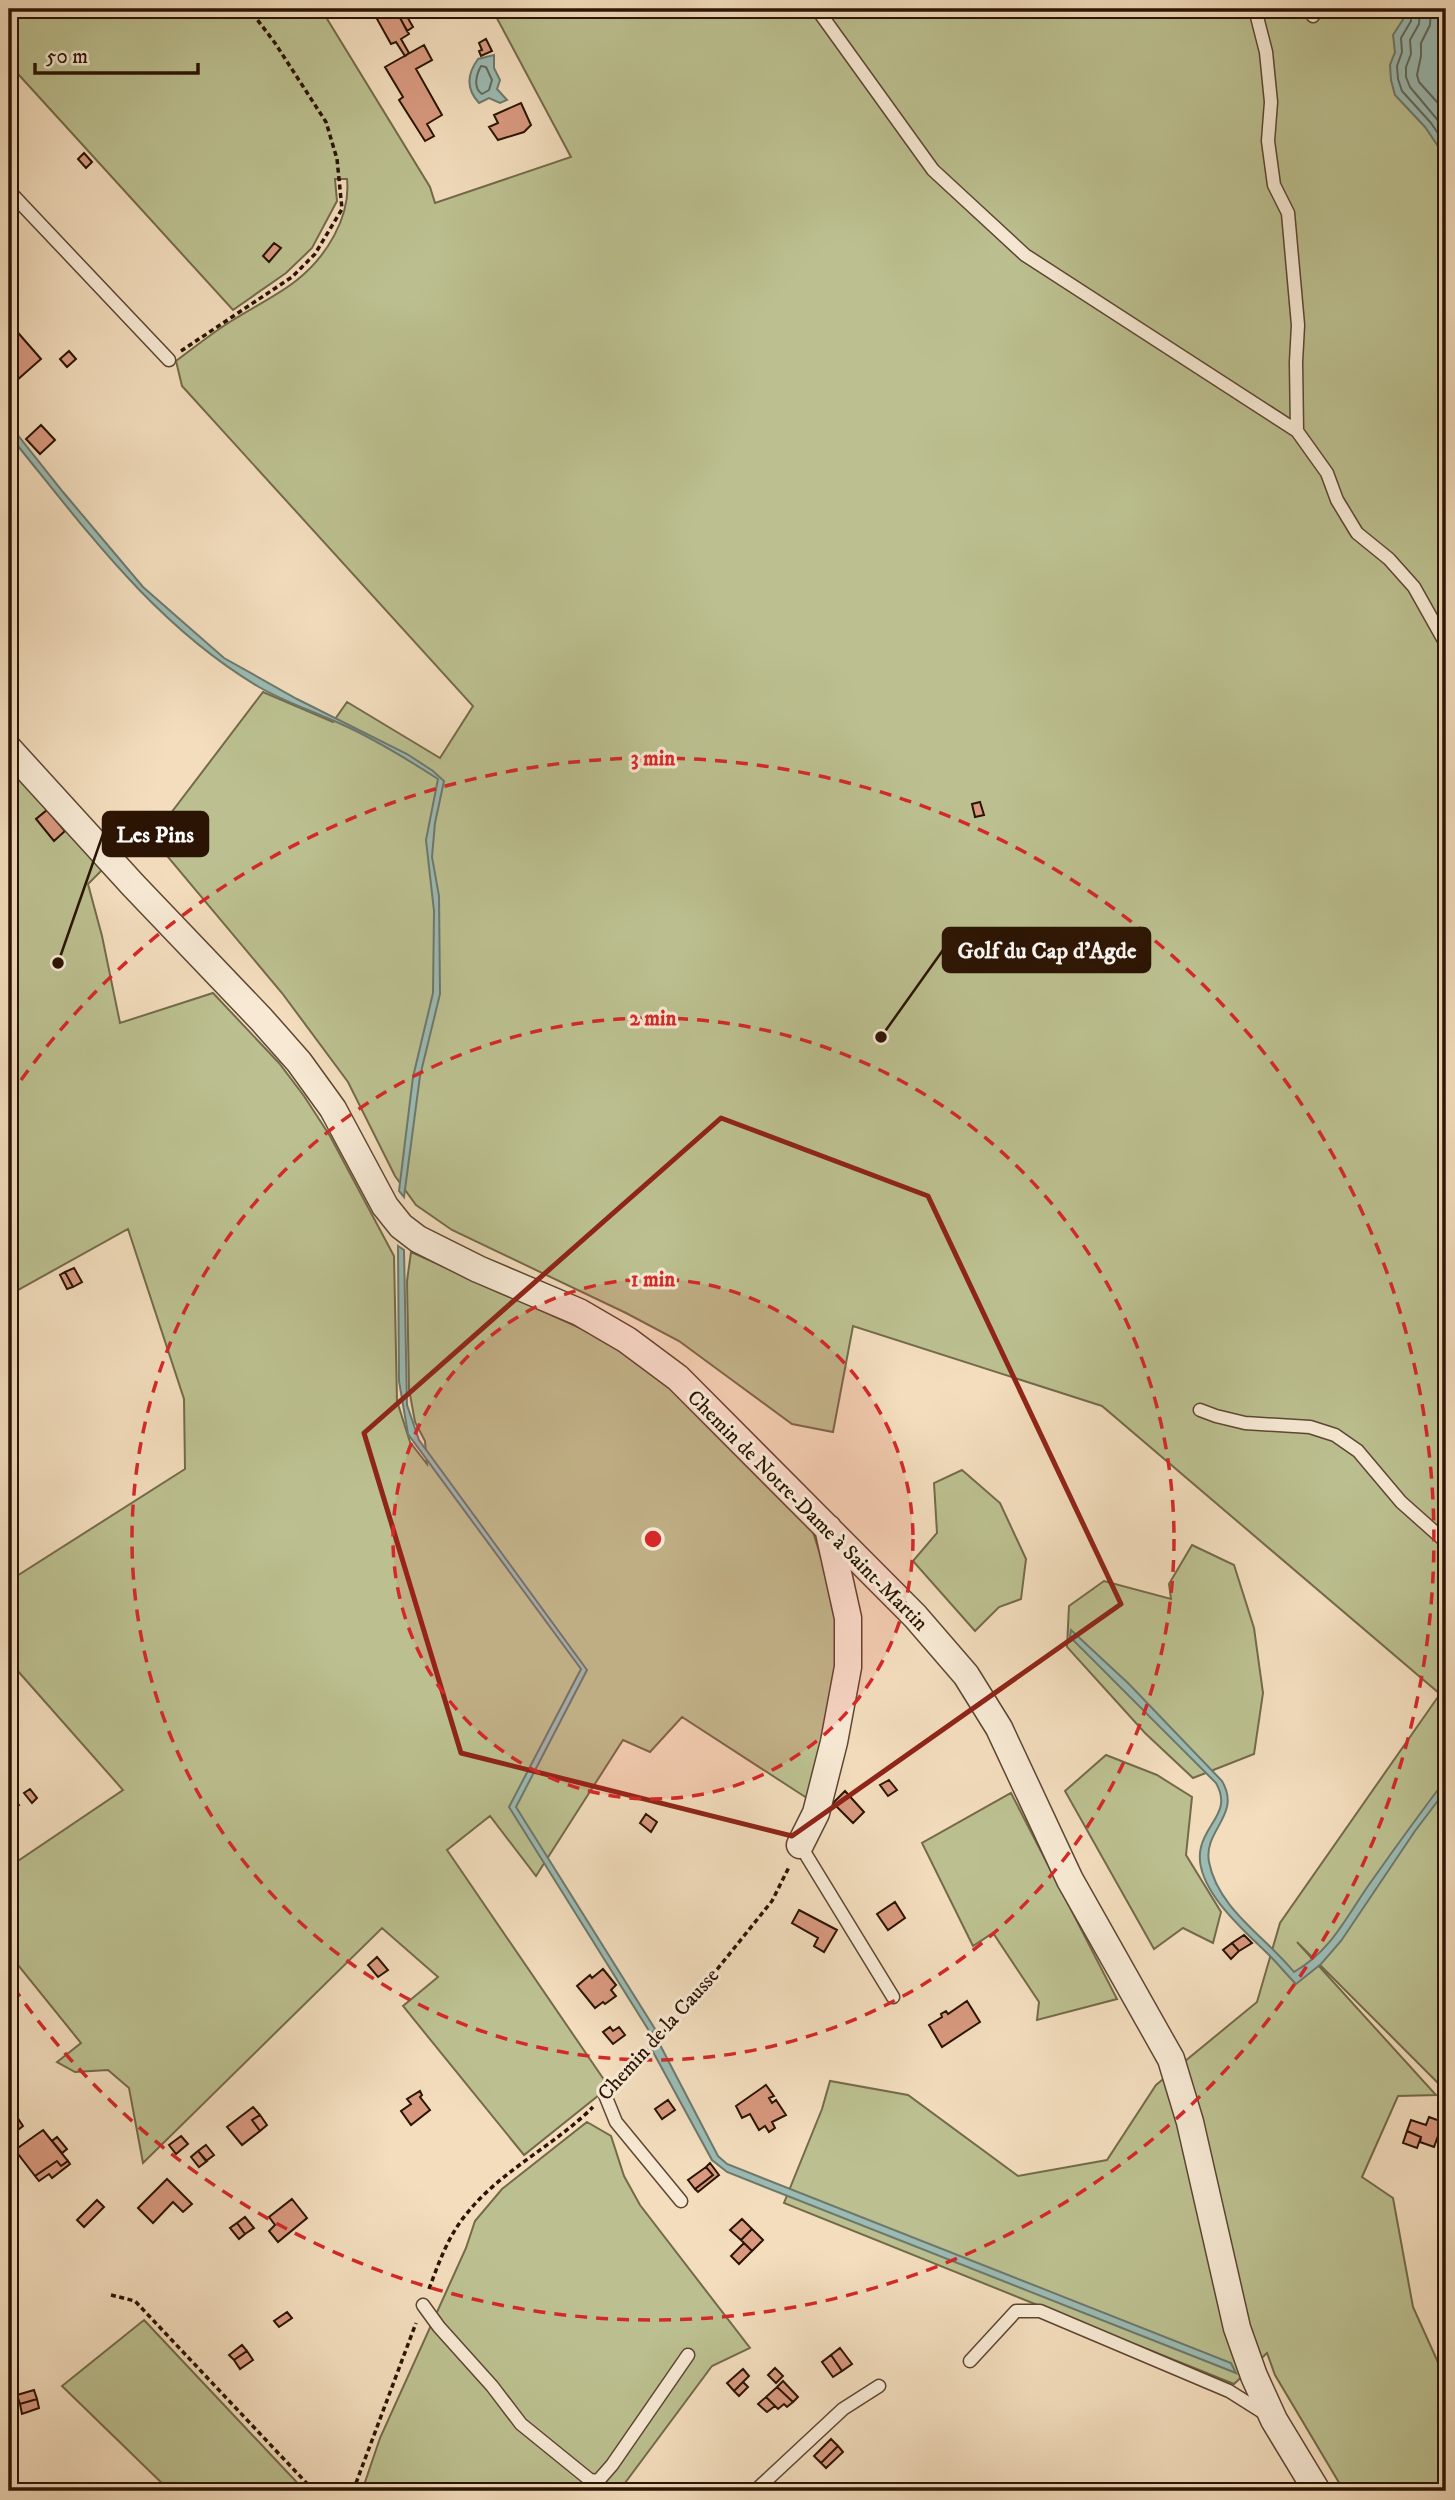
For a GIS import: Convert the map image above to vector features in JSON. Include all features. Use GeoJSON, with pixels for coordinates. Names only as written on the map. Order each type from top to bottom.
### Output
{"type":"FeatureCollection","features":[{"type":"Feature","properties":{"kind":"street","name":"Chemin de Notre-Dame à Saint-Martin"},"geometry":{"type":"LineString","coordinates":[[9,748],[299,1062],[333,1109],[385,1206],[401,1226],[418,1239],[478,1269],[579,1312],[626,1340],[678,1378],[915,1616],[972,1686],[999,1728],[1070,1880],[1171,2059],[1190,2122],[1237,2328],[1254,2376],[1274,2420],[1317,2491]]}},
{"type":"Feature","properties":{"kind":"street"},"geometry":{"type":"LineString","coordinates":[[800,1845],[816,1813],[834,1742],[848,1667],[848,1618],[828,1528]]}},
{"type":"Feature","properties":{"kind":"lane"},"geometry":{"type":"LineString","coordinates":[[817,9],[933,170],[1025,256],[1297,431],[1327,473],[1337,500],[1357,533],[1389,559],[1415,587],[1446,645]]}},
{"type":"Feature","properties":{"kind":"lane"},"geometry":{"type":"LineString","coordinates":[[1255,9],[1266,51],[1271,102],[1268,141],[1274,185],[1288,213],[1298,325],[1297,431]]}},
{"type":"Feature","properties":{"kind":"lane"},"geometry":{"type":"LineString","coordinates":[[9,191],[169,360]]}},
{"type":"Feature","properties":{"kind":"lane"},"geometry":{"type":"LineString","coordinates":[[1200,1410],[1245,1423],[1310,1427],[1335,1435],[1358,1451],[1401,1502],[1446,1542]]}},
{"type":"Feature","properties":{"kind":"lane"},"geometry":{"type":"LineString","coordinates":[[800,1845],[893,1997]]}},
{"type":"Feature","properties":{"kind":"lane"},"geometry":{"type":"LineString","coordinates":[[605,2095],[616,2122],[681,2201]]}},
{"type":"Feature","properties":{"kind":"lane"},"geometry":{"type":"LineString","coordinates":[[423,2305],[521,2424],[590,2480],[599,2491]]}},
{"type":"Feature","properties":{"kind":"lane"},"geometry":{"type":"LineString","coordinates":[[970,2361],[1016,2311],[1040,2311],[1229,2391],[1274,2420]]}},
{"type":"Feature","properties":{"kind":"lane"},"geometry":{"type":"LineString","coordinates":[[590,2480],[598,2481],[612,2465],[688,2355]]}},
{"type":"Feature","properties":{"kind":"lane"},"geometry":{"type":"LineString","coordinates":[[755,2491],[843,2409],[878,2386]]}},
{"type":"Feature","properties":{"kind":"path"},"geometry":{"type":"LineString","coordinates":[[169,360],[292,277],[315,254],[342,209],[337,159],[326,122],[275,43],[256,18],[243,9]]}},
{"type":"Feature","properties":{"kind":"path","name":"Chemin de la Causse"},"geometry":{"type":"LineString","coordinates":[[353,2491],[442,2256],[468,2211],[489,2189],[558,2137],[605,2095],[686,2008],[772,1901],[800,1845]]}},
{"type":"Feature","properties":{"kind":"path"},"geometry":{"type":"LineString","coordinates":[[111,2295],[135,2301],[314,2491]]}},
{"type":"Feature","properties":{"kind":"highlighted area"},"geometry":{"type":"Polygon","coordinates":[[[721,1118],[928,1196],[1121,1604],[792,1836],[461,1753],[364,1433],[721,1118]]]}},
{"type":"Feature","properties":{"kind":"green space"},"geometry":{"type":"Polygon","coordinates":[[[9,9],[321,9],[430,187],[435,203],[571,157],[492,9],[1446,9],[1446,2091],[1297,1942],[1436,2095],[1398,2096],[1362,2177],[1393,2198],[1413,2307],[1446,2380],[1446,2491],[1344,2491],[1275,2375],[1267,2353],[1234,2384],[784,2203],[822,2109],[830,2081],[908,2095],[1018,2176],[1107,2160],[1156,2085],[1257,2002],[1280,1923],[1440,1694],[1102,1406],[853,1326],[833,1432],[792,1424],[679,1341],[452,1230],[416,1205],[395,1176],[348,1082],[282,993],[152,838],[263,692],[333,722],[347,702],[440,758],[473,706],[182,386],[176,361],[308,271],[327,248],[341,222],[347,179],[335,179],[337,201],[312,248],[286,273],[233,310],[9,64],[9,9]]]}},
{"type":"Feature","properties":{"kind":"green space"},"geometry":{"type":"Polygon","coordinates":[[[9,769],[55,810],[106,866],[88,884],[120,1023],[213,993],[279,1063],[330,1136],[394,1256],[397,1401],[410,1442],[427,1464],[425,1441],[415,1422],[409,1389],[407,1281],[411,1252],[620,1346],[669,1379],[812,1529],[840,1617],[840,1679],[813,1802],[682,1717],[650,1752],[623,1740],[536,1876],[490,1816],[447,1850],[609,2087],[524,2155],[403,2006],[438,1977],[382,1928],[143,2163],[129,2088],[108,2070],[75,2072],[57,2062],[81,2043],[9,1954],[9,1867],[123,1790],[9,1661],[9,1581],[185,1469],[184,1399],[128,1229],[9,1295],[9,769]]]}},
{"type":"Feature","properties":{"kind":"green space"},"geometry":{"type":"Polygon","coordinates":[[[962,1470],[1000,1503],[1026,1559],[1021,1599],[999,1607],[975,1631],[913,1561],[937,1533],[934,1483],[962,1470]]]}},
{"type":"Feature","properties":{"kind":"green space"},"geometry":{"type":"Polygon","coordinates":[[[1192,1545],[1234,1565],[1254,1628],[1263,1693],[1254,1754],[1193,1778],[1145,1733],[1067,1647],[1069,1606],[1104,1581],[1171,1599],[1169,1584],[1192,1545]]]}},
{"type":"Feature","properties":{"kind":"green space"},"geometry":{"type":"Polygon","coordinates":[[[1106,1755],[1157,1775],[1192,1797],[1186,1855],[1221,1912],[1213,1943],[1183,1928],[1154,1949],[1065,1791],[1106,1755]]]}},
{"type":"Feature","properties":{"kind":"green space"},"geometry":{"type":"Polygon","coordinates":[[[1011,1793],[1117,1999],[1037,2020],[1039,2002],[993,1933],[973,1946],[922,1843],[1011,1793]]]}},
{"type":"Feature","properties":{"kind":"green space"},"geometry":{"type":"Polygon","coordinates":[[[587,2122],[611,2136],[624,2176],[640,2205],[750,2348],[712,2366],[619,2491],[362,2491],[380,2438],[466,2248],[475,2221],[502,2189],[587,2122]]]}},
{"type":"Feature","properties":{"kind":"green space"},"geometry":{"type":"Polygon","coordinates":[[[144,2320],[305,2491],[170,2491],[62,2386],[144,2320]]]}},
{"type":"Feature","properties":{"kind":"water"},"geometry":{"type":"Polygon","coordinates":[[[1405,9],[1446,9],[1446,158],[1425,127],[1395,95],[1390,65],[1395,52],[1393,35],[1404,18],[1405,9]]]}},
{"type":"Feature","properties":{"kind":"water"},"geometry":{"type":"Polygon","coordinates":[[[494,55],[494,68],[500,80],[497,89],[507,100],[500,103],[489,98],[479,103],[470,87],[470,76],[478,59],[494,55]]]}},
{"type":"Feature","properties":{"kind":"water"},"geometry":{"type":"Polygon","coordinates":[[[9,424],[143,587],[224,658],[297,699],[407,754],[444,781],[435,823],[432,857],[439,896],[440,994],[420,1076],[404,1197],[399,1191],[413,1077],[433,993],[434,911],[426,840],[438,779],[366,736],[259,687],[186,634],[93,539],[9,435],[9,424]]]}},
{"type":"Feature","properties":{"kind":"water"},"geometry":{"type":"Polygon","coordinates":[[[398,1246],[404,1250],[407,1405],[419,1440],[587,1670],[516,1807],[655,2029],[651,2034],[509,1807],[581,1669],[408,1434],[399,1381],[398,1246]]]}},
{"type":"Feature","properties":{"kind":"water"},"geometry":{"type":"Polygon","coordinates":[[[1071,1630],[1129,1684],[1222,1781],[1228,1803],[1209,1851],[1214,1879],[1244,1922],[1294,1972],[1330,1942],[1446,1779],[1446,1790],[1341,1941],[1321,1964],[1296,1984],[1235,1922],[1204,1878],[1200,1862],[1201,1847],[1220,1809],[1220,1793],[1216,1783],[1070,1637],[1071,1630]]]}},
{"type":"Feature","properties":{"kind":"water"},"geometry":{"type":"Polygon","coordinates":[[[658,2041],[718,2156],[727,2164],[1231,2363],[1236,2373],[727,2172],[712,2160],[652,2050],[658,2041]]]}},
{"type":"Feature","properties":{"kind":"building"},"geometry":{"type":"Polygon","coordinates":[[[371,9],[398,9],[377,19],[371,9]]]}},
{"type":"Feature","properties":{"kind":"building"},"geometry":{"type":"Polygon","coordinates":[[[395,9],[409,34],[401,39],[409,53],[405,56],[396,42],[391,44],[377,19],[395,9]]]}},
{"type":"Feature","properties":{"kind":"building"},"geometry":{"type":"Polygon","coordinates":[[[405,13],[413,27],[407,31],[399,16],[405,13]]]}},
{"type":"Feature","properties":{"kind":"building"},"geometry":{"type":"Polygon","coordinates":[[[486,39],[492,51],[481,56],[479,43],[486,39]]]}},
{"type":"Feature","properties":{"kind":"building"},"geometry":{"type":"Polygon","coordinates":[[[424,45],[432,60],[416,69],[442,115],[427,124],[434,136],[425,141],[399,100],[403,97],[385,67],[424,45]]]}},
{"type":"Feature","properties":{"kind":"building"},"geometry":{"type":"Polygon","coordinates":[[[521,103],[531,125],[524,132],[498,140],[489,127],[498,123],[494,115],[521,103]]]}},
{"type":"Feature","properties":{"kind":"building"},"geometry":{"type":"Polygon","coordinates":[[[84,153],[92,162],[86,168],[78,159],[84,153]]]}},
{"type":"Feature","properties":{"kind":"building"},"geometry":{"type":"Polygon","coordinates":[[[274,243],[281,248],[269,262],[263,256],[274,243]]]}},
{"type":"Feature","properties":{"kind":"building"},"geometry":{"type":"Polygon","coordinates":[[[13,327],[41,359],[16,381],[9,373],[9,331],[13,327]]]}},
{"type":"Feature","properties":{"kind":"building"},"geometry":{"type":"Polygon","coordinates":[[[69,351],[76,359],[67,367],[60,359],[69,351]]]}},
{"type":"Feature","properties":{"kind":"building"},"geometry":{"type":"Polygon","coordinates":[[[41,425],[55,440],[40,454],[26,439],[41,425]]]}},
{"type":"Feature","properties":{"kind":"building"},"geometry":{"type":"Polygon","coordinates":[[[980,802],[984,815],[975,817],[972,804],[980,802]]]}},
{"type":"Feature","properties":{"kind":"building"},"geometry":{"type":"Polygon","coordinates":[[[47,810],[65,831],[54,841],[36,819],[47,810]]]}},
{"type":"Feature","properties":{"kind":"building"},"geometry":{"type":"Polygon","coordinates":[[[74,1268],[82,1282],[73,1287],[65,1272],[74,1268]]]}},
{"type":"Feature","properties":{"kind":"building"},"geometry":{"type":"Polygon","coordinates":[[[65,1272],[73,1287],[67,1289],[60,1275],[65,1272]]]}},
{"type":"Feature","properties":{"kind":"building"},"geometry":{"type":"Polygon","coordinates":[[[889,1780],[897,1790],[888,1796],[880,1785],[889,1780]]]}},
{"type":"Feature","properties":{"kind":"building"},"geometry":{"type":"Polygon","coordinates":[[[30,1789],[37,1798],[32,1803],[24,1793],[30,1789]]]}},
{"type":"Feature","properties":{"kind":"building"},"geometry":{"type":"Polygon","coordinates":[[[845,1791],[864,1812],[853,1823],[833,1803],[845,1791]]]}},
{"type":"Feature","properties":{"kind":"building"},"geometry":{"type":"Polygon","coordinates":[[[9,1792],[19,1805],[9,1813],[9,1792]]]}},
{"type":"Feature","properties":{"kind":"building"},"geometry":{"type":"Polygon","coordinates":[[[646,1814],[657,1822],[651,1832],[640,1823],[646,1814]]]}},
{"type":"Feature","properties":{"kind":"building"},"geometry":{"type":"Polygon","coordinates":[[[895,1902],[905,1918],[888,1930],[877,1914],[895,1902]]]}},
{"type":"Feature","properties":{"kind":"building"},"geometry":{"type":"Polygon","coordinates":[[[799,1910],[837,1930],[824,1952],[814,1946],[818,1938],[792,1923],[799,1910]]]}},
{"type":"Feature","properties":{"kind":"building"},"geometry":{"type":"Polygon","coordinates":[[[1244,1935],[1252,1943],[1239,1951],[1232,1943],[1244,1935]]]}},
{"type":"Feature","properties":{"kind":"building"},"geometry":{"type":"Polygon","coordinates":[[[1232,1943],[1239,1951],[1231,1959],[1223,1950],[1232,1943]]]}},
{"type":"Feature","properties":{"kind":"building"},"geometry":{"type":"Polygon","coordinates":[[[377,1957],[388,1970],[378,1977],[368,1965],[377,1957]]]}},
{"type":"Feature","properties":{"kind":"building"},"geometry":{"type":"Polygon","coordinates":[[[603,1969],[616,1985],[611,1990],[616,1996],[595,2008],[577,1986],[603,1969]]]}},
{"type":"Feature","properties":{"kind":"building"},"geometry":{"type":"Polygon","coordinates":[[[967,2001],[980,2022],[942,2047],[929,2025],[942,2017],[941,2014],[946,2011],[948,2014],[967,2001]]]}},
{"type":"Feature","properties":{"kind":"building"},"geometry":{"type":"Polygon","coordinates":[[[610,2027],[613,2031],[619,2027],[625,2035],[613,2044],[603,2032],[610,2027]]]}},
{"type":"Feature","properties":{"kind":"building"},"geometry":{"type":"Polygon","coordinates":[[[766,2085],[774,2096],[769,2098],[772,2103],[776,2100],[786,2115],[772,2122],[775,2128],[769,2132],[765,2126],[759,2130],[750,2114],[742,2118],[736,2106],[766,2085]]]}},
{"type":"Feature","properties":{"kind":"building"},"geometry":{"type":"Polygon","coordinates":[[[420,2091],[420,2097],[430,2110],[411,2125],[401,2111],[411,2104],[407,2099],[420,2091]]]}},
{"type":"Feature","properties":{"kind":"building"},"geometry":{"type":"Polygon","coordinates":[[[668,2100],[675,2110],[662,2119],[655,2109],[668,2100]]]}},
{"type":"Feature","properties":{"kind":"building"},"geometry":{"type":"Polygon","coordinates":[[[253,2107],[260,2115],[252,2120],[260,2131],[242,2145],[227,2127],[253,2107]]]}},
{"type":"Feature","properties":{"kind":"building"},"geometry":{"type":"Polygon","coordinates":[[[260,2115],[267,2125],[260,2131],[252,2120],[260,2115]]]}},
{"type":"Feature","properties":{"kind":"building"},"geometry":{"type":"Polygon","coordinates":[[[1429,2117],[1443,2122],[1434,2147],[1420,2142],[1421,2137],[1407,2131],[1411,2120],[1426,2125],[1429,2117]]]}},
{"type":"Feature","properties":{"kind":"building"},"geometry":{"type":"Polygon","coordinates":[[[9,2120],[13,2125],[19,2120],[23,2126],[9,2137],[9,2120]]]}},
{"type":"Feature","properties":{"kind":"building"},"geometry":{"type":"Polygon","coordinates":[[[43,2130],[68,2161],[61,2166],[57,2161],[35,2176],[15,2150],[43,2130]]]}},
{"type":"Feature","properties":{"kind":"building"},"geometry":{"type":"Polygon","coordinates":[[[1407,2131],[1421,2137],[1417,2148],[1403,2143],[1407,2131]]]}},
{"type":"Feature","properties":{"kind":"building"},"geometry":{"type":"Polygon","coordinates":[[[181,2136],[188,2144],[176,2154],[169,2145],[181,2136]]]}},
{"type":"Feature","properties":{"kind":"building"},"geometry":{"type":"Polygon","coordinates":[[[57,2137],[67,2149],[62,2153],[52,2141],[57,2137]]]}},
{"type":"Feature","properties":{"kind":"building"},"geometry":{"type":"Polygon","coordinates":[[[206,2145],[214,2155],[206,2161],[198,2151],[206,2145]]]}},
{"type":"Feature","properties":{"kind":"building"},"geometry":{"type":"Polygon","coordinates":[[[198,2151],[207,2161],[199,2167],[191,2157],[198,2151]]]}},
{"type":"Feature","properties":{"kind":"building"},"geometry":{"type":"Polygon","coordinates":[[[57,2161],[61,2166],[68,2161],[70,2164],[52,2178],[49,2174],[39,2181],[35,2176],[57,2161]]]}},
{"type":"Feature","properties":{"kind":"building"},"geometry":{"type":"Polygon","coordinates":[[[710,2163],[719,2175],[698,2192],[695,2189],[713,2175],[706,2167],[710,2163]]]}},
{"type":"Feature","properties":{"kind":"building"},"geometry":{"type":"Polygon","coordinates":[[[706,2167],[713,2175],[695,2189],[688,2180],[706,2167]]]}},
{"type":"Feature","properties":{"kind":"building"},"geometry":{"type":"Polygon","coordinates":[[[167,2179],[192,2204],[183,2212],[173,2202],[153,2223],[138,2208],[167,2179]]]}},
{"type":"Feature","properties":{"kind":"building"},"geometry":{"type":"Polygon","coordinates":[[[292,2199],[307,2218],[278,2242],[269,2231],[275,2225],[269,2217],[292,2199]]]}},
{"type":"Feature","properties":{"kind":"building"},"geometry":{"type":"Polygon","coordinates":[[[97,2200],[104,2207],[84,2227],[77,2220],[97,2200]]]}},
{"type":"Feature","properties":{"kind":"building"},"geometry":{"type":"Polygon","coordinates":[[[245,2217],[254,2228],[245,2234],[237,2223],[245,2217]]]}},
{"type":"Feature","properties":{"kind":"building"},"geometry":{"type":"Polygon","coordinates":[[[742,2219],[752,2229],[741,2240],[730,2230],[742,2219]]]}},
{"type":"Feature","properties":{"kind":"building"},"geometry":{"type":"Polygon","coordinates":[[[237,2223],[245,2234],[239,2239],[230,2228],[237,2223]]]}},
{"type":"Feature","properties":{"kind":"building"},"geometry":{"type":"Polygon","coordinates":[[[752,2229],[763,2240],[752,2251],[741,2240],[752,2229]]]}},
{"type":"Feature","properties":{"kind":"building"},"geometry":{"type":"Polygon","coordinates":[[[744,2243],[752,2251],[739,2264],[731,2256],[744,2243]]]}},
{"type":"Feature","properties":{"kind":"building"},"geometry":{"type":"Polygon","coordinates":[[[287,2312],[292,2318],[279,2327],[274,2321],[287,2312]]]}},
{"type":"Feature","properties":{"kind":"building"},"geometry":{"type":"Polygon","coordinates":[[[242,2345],[247,2351],[234,2360],[229,2355],[242,2345]]]}},
{"type":"Feature","properties":{"kind":"building"},"geometry":{"type":"Polygon","coordinates":[[[840,2348],[852,2364],[842,2371],[831,2355],[840,2348]]]}},
{"type":"Feature","properties":{"kind":"building"},"geometry":{"type":"Polygon","coordinates":[[[247,2351],[253,2360],[240,2369],[234,2360],[247,2351]]]}},
{"type":"Feature","properties":{"kind":"building"},"geometry":{"type":"Polygon","coordinates":[[[831,2355],[842,2371],[833,2377],[822,2362],[831,2355]]]}},
{"type":"Feature","properties":{"kind":"building"},"geometry":{"type":"Polygon","coordinates":[[[775,2368],[783,2376],[776,2383],[768,2375],[775,2368]]]}},
{"type":"Feature","properties":{"kind":"building"},"geometry":{"type":"Polygon","coordinates":[[[743,2369],[749,2376],[734,2391],[727,2383],[743,2369]]]}},
{"type":"Feature","properties":{"kind":"building"},"geometry":{"type":"Polygon","coordinates":[[[783,2381],[798,2397],[793,2402],[777,2387],[783,2381]]]}},
{"type":"Feature","properties":{"kind":"building"},"geometry":{"type":"Polygon","coordinates":[[[743,2382],[748,2387],[739,2396],[734,2391],[743,2382]]]}},
{"type":"Feature","properties":{"kind":"building"},"geometry":{"type":"Polygon","coordinates":[[[777,2387],[793,2402],[787,2407],[784,2404],[778,2409],[766,2397],[777,2387]]]}},
{"type":"Feature","properties":{"kind":"building"},"geometry":{"type":"Polygon","coordinates":[[[34,2390],[37,2399],[20,2404],[17,2395],[34,2390]]]}},
{"type":"Feature","properties":{"kind":"building"},"geometry":{"type":"Polygon","coordinates":[[[766,2397],[775,2406],[767,2412],[758,2404],[766,2397]]]}},
{"type":"Feature","properties":{"kind":"building"},"geometry":{"type":"Polygon","coordinates":[[[37,2399],[39,2408],[22,2414],[20,2404],[37,2399]]]}},
{"type":"Feature","properties":{"kind":"building"},"geometry":{"type":"Polygon","coordinates":[[[831,2439],[838,2446],[821,2463],[814,2456],[831,2439]]]}},
{"type":"Feature","properties":{"kind":"building"},"geometry":{"type":"Polygon","coordinates":[[[838,2446],[843,2452],[826,2468],[821,2463],[838,2446]]]}},
{"type":"Feature","properties":{"kind":"place","name":"Les Pins"},"geometry":{"type":"Point","coordinates":[58,963]}},
{"type":"Feature","properties":{"kind":"place","name":"Golf du Cap d'Agde"},"geometry":{"type":"Point","coordinates":[881,1037]}}]}
